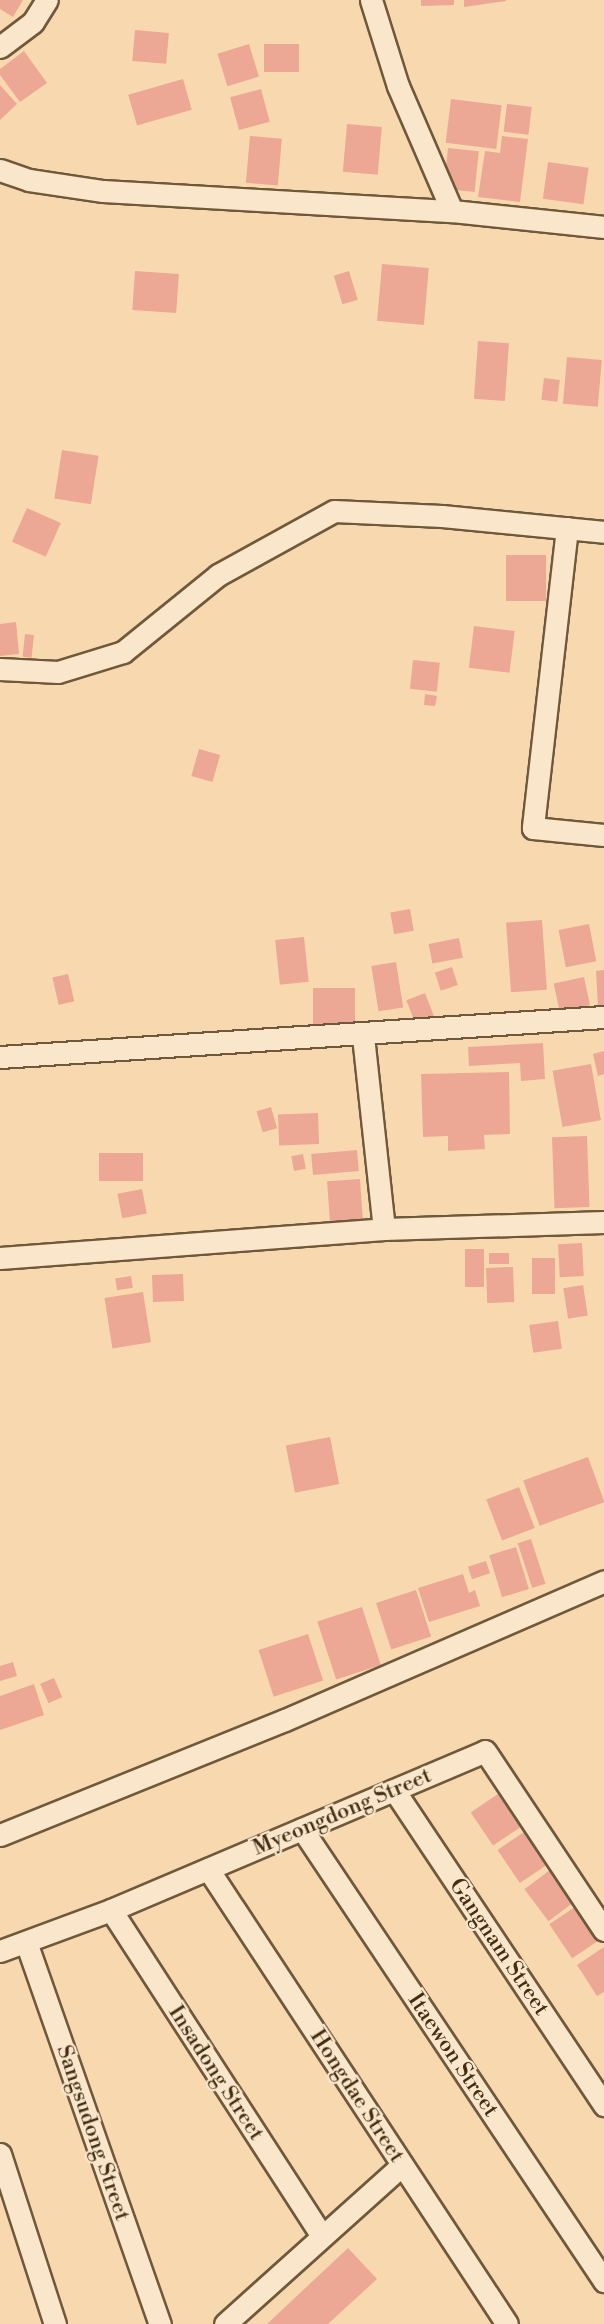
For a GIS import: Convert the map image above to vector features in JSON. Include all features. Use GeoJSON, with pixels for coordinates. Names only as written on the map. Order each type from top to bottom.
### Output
{"type":"FeatureCollection","features":[{"type":"Feature","properties":{"kind":"street"},"geometry":{"type":"LineString","coordinates":[[1,44],[33,22],[48,0]]}},
{"type":"Feature","properties":{"kind":"street"},"geometry":{"type":"LineString","coordinates":[[371,0],[398,86],[452,211]]}},
{"type":"Feature","properties":{"kind":"street"},"geometry":{"type":"LineString","coordinates":[[0,170],[29,180],[103,191],[452,211],[604,226]]}},
{"type":"Feature","properties":{"kind":"street"},"geometry":{"type":"LineString","coordinates":[[0,669],[58,672],[123,652],[218,575],[334,511],[442,516],[604,532]]}},
{"type":"Feature","properties":{"kind":"street"},"geometry":{"type":"LineString","coordinates":[[567,528],[533,828],[604,835]]}},
{"type":"Feature","properties":{"kind":"street"},"geometry":{"type":"LineString","coordinates":[[0,1057],[363,1036],[604,1017]]}},
{"type":"Feature","properties":{"kind":"street"},"geometry":{"type":"LineString","coordinates":[[363,1036],[384,1229]]}},
{"type":"Feature","properties":{"kind":"street"},"geometry":{"type":"LineString","coordinates":[[0,1258],[384,1229],[604,1222]]}},
{"type":"Feature","properties":{"kind":"street"},"geometry":{"type":"LineString","coordinates":[[0,1835],[285,1720],[604,1581]]}},
{"type":"Feature","properties":{"kind":"street","name":"Myeongdong Street"},"geometry":{"type":"LineString","coordinates":[[0,1952],[111,1910],[485,1751],[604,1930]]}},
{"type":"Feature","properties":{"kind":"street","name":"Gangnam Street"},"geometry":{"type":"LineString","coordinates":[[394,1790],[604,2104]]}},
{"type":"Feature","properties":{"kind":"street","name":"Itaewon Street"},"geometry":{"type":"LineString","coordinates":[[302,1829],[604,2281]]}},
{"type":"Feature","properties":{"kind":"street","name":"Hongdae Street"},"geometry":{"type":"LineString","coordinates":[[208,1869],[501,2321]]}},
{"type":"Feature","properties":{"kind":"street","name":"Insadong Street"},"geometry":{"type":"LineString","coordinates":[[111,1910],[322,2236]]}},
{"type":"Feature","properties":{"kind":"street","name":"Sangsudong Street"},"geometry":{"type":"LineString","coordinates":[[26,1942],[160,2324]]}},
{"type":"Feature","properties":{"kind":"street"},"geometry":{"type":"LineString","coordinates":[[0,2154],[55,2324]]}},
{"type":"Feature","properties":{"kind":"street"},"geometry":{"type":"LineString","coordinates":[[225,2324],[402,2165]]}},
{"type":"Feature","properties":{"kind":"building"},"geometry":{"type":"Polygon","coordinates":[[[0,0],[23,0],[13,17],[0,9],[0,0]]]}},
{"type":"Feature","properties":{"kind":"building"},"geometry":{"type":"Polygon","coordinates":[[[421,0],[454,0],[454,5],[421,6],[421,0]]]}},
{"type":"Feature","properties":{"kind":"building"},"geometry":{"type":"Polygon","coordinates":[[[464,0],[506,0],[506,1],[464,7],[464,0]]]}},
{"type":"Feature","properties":{"kind":"building"},"geometry":{"type":"Polygon","coordinates":[[[135,30],[169,33],[166,64],[132,61],[135,30]]]}},
{"type":"Feature","properties":{"kind":"building"},"geometry":{"type":"Polygon","coordinates":[[[249,44],[259,77],[227,86],[217,54],[249,44]]]}},
{"type":"Feature","properties":{"kind":"building"},"geometry":{"type":"Polygon","coordinates":[[[264,44],[299,44],[299,72],[264,72],[264,44]]]}},
{"type":"Feature","properties":{"kind":"building"},"geometry":{"type":"Polygon","coordinates":[[[24,51],[47,83],[20,102],[0,75],[0,69],[24,51]]]}},
{"type":"Feature","properties":{"kind":"building"},"geometry":{"type":"Polygon","coordinates":[[[183,79],[192,110],[137,125],[128,95],[183,79]]]}},
{"type":"Feature","properties":{"kind":"building"},"geometry":{"type":"Polygon","coordinates":[[[0,85],[17,104],[0,120],[0,85]]]}},
{"type":"Feature","properties":{"kind":"building"},"geometry":{"type":"Polygon","coordinates":[[[261,89],[270,122],[239,130],[230,97],[261,89]]]}},
{"type":"Feature","properties":{"kind":"building"},"geometry":{"type":"Polygon","coordinates":[[[451,99],[502,105],[496,149],[446,143],[451,99]]]}},
{"type":"Feature","properties":{"kind":"building"},"geometry":{"type":"Polygon","coordinates":[[[507,104],[532,107],[528,135],[504,132],[507,104]]]}},
{"type":"Feature","properties":{"kind":"building"},"geometry":{"type":"Polygon","coordinates":[[[347,124],[382,127],[378,175],[343,172],[347,124]]]}},
{"type":"Feature","properties":{"kind":"building"},"geometry":{"type":"Polygon","coordinates":[[[250,136],[282,139],[278,186],[246,183],[250,136]]]}},
{"type":"Feature","properties":{"kind":"building"},"geometry":{"type":"Polygon","coordinates":[[[502,136],[528,139],[520,202],[478,197],[485,151],[500,153],[502,136]]]}},
{"type":"Feature","properties":{"kind":"building"},"geometry":{"type":"Polygon","coordinates":[[[448,148],[479,151],[475,192],[444,189],[448,148]]]}},
{"type":"Feature","properties":{"kind":"building"},"geometry":{"type":"Polygon","coordinates":[[[548,162],[589,168],[583,204],[543,199],[548,162]]]}},
{"type":"Feature","properties":{"kind":"building"},"geometry":{"type":"Polygon","coordinates":[[[382,264],[429,268],[424,325],[377,321],[382,264]]]}},
{"type":"Feature","properties":{"kind":"building"},"geometry":{"type":"Polygon","coordinates":[[[135,271],[179,274],[176,313],[132,310],[135,271]]]}},
{"type":"Feature","properties":{"kind":"building"},"geometry":{"type":"Polygon","coordinates":[[[349,271],[358,300],[342,304],[334,276],[349,271]]]}},
{"type":"Feature","properties":{"kind":"building"},"geometry":{"type":"Polygon","coordinates":[[[478,341],[509,343],[505,401],[474,399],[478,341]]]}},
{"type":"Feature","properties":{"kind":"building"},"geometry":{"type":"Polygon","coordinates":[[[567,357],[602,360],[598,407],[563,404],[567,357]]]}},
{"type":"Feature","properties":{"kind":"building"},"geometry":{"type":"Polygon","coordinates":[[[544,378],[560,380],[557,402],[541,400],[544,378]]]}},
{"type":"Feature","properties":{"kind":"building"},"geometry":{"type":"Polygon","coordinates":[[[62,450],[99,456],[91,504],[54,498],[62,450]]]}},
{"type":"Feature","properties":{"kind":"building"},"geometry":{"type":"Polygon","coordinates":[[[27,508],[61,523],[46,557],[12,542],[27,508]]]}},
{"type":"Feature","properties":{"kind":"building"},"geometry":{"type":"Polygon","coordinates":[[[506,555],[546,555],[546,601],[506,601],[506,555]]]}},
{"type":"Feature","properties":{"kind":"building"},"geometry":{"type":"Polygon","coordinates":[[[16,622],[19,654],[0,656],[0,624],[16,622]]]}},
{"type":"Feature","properties":{"kind":"building"},"geometry":{"type":"Polygon","coordinates":[[[474,626],[515,631],[510,673],[469,668],[474,626]]]}},
{"type":"Feature","properties":{"kind":"building"},"geometry":{"type":"Polygon","coordinates":[[[25,634],[34,635],[32,658],[23,657],[25,634]]]}},
{"type":"Feature","properties":{"kind":"building"},"geometry":{"type":"Polygon","coordinates":[[[413,660],[440,663],[437,692],[410,689],[413,660]]]}},
{"type":"Feature","properties":{"kind":"building"},"geometry":{"type":"Polygon","coordinates":[[[425,694],[437,696],[435,706],[424,705],[425,694]]]}},
{"type":"Feature","properties":{"kind":"building"},"geometry":{"type":"Polygon","coordinates":[[[199,749],[220,755],[212,782],[191,776],[199,749]]]}},
{"type":"Feature","properties":{"kind":"building"},"geometry":{"type":"Polygon","coordinates":[[[410,909],[414,931],[394,934],[390,912],[410,909]]]}},
{"type":"Feature","properties":{"kind":"building"},"geometry":{"type":"Polygon","coordinates":[[[542,920],[547,990],[511,992],[506,923],[542,920]]]}},
{"type":"Feature","properties":{"kind":"building"},"geometry":{"type":"Polygon","coordinates":[[[589,924],[596,961],[566,967],[559,930],[589,924]]]}},
{"type":"Feature","properties":{"kind":"building"},"geometry":{"type":"Polygon","coordinates":[[[304,937],[309,982],[280,985],[275,940],[304,937]]]}},
{"type":"Feature","properties":{"kind":"building"},"geometry":{"type":"Polygon","coordinates":[[[459,938],[463,958],[432,964],[429,944],[459,938]]]}},
{"type":"Feature","properties":{"kind":"building"},"geometry":{"type":"Polygon","coordinates":[[[396,962],[403,1007],[379,1011],[371,966],[396,962]]]}},
{"type":"Feature","properties":{"kind":"building"},"geometry":{"type":"Polygon","coordinates":[[[452,967],[458,985],[441,991],[435,973],[452,967]]]}},
{"type":"Feature","properties":{"kind":"building"},"geometry":{"type":"Polygon","coordinates":[[[604,970],[604,1006],[598,1007],[596,971],[604,970]]]}},
{"type":"Feature","properties":{"kind":"building"},"geometry":{"type":"Polygon","coordinates":[[[68,974],[74,1001],[59,1005],[52,978],[68,974]]]}},
{"type":"Feature","properties":{"kind":"building"},"geometry":{"type":"Polygon","coordinates":[[[584,977],[590,1005],[560,1012],[554,983],[584,977]]]}},
{"type":"Feature","properties":{"kind":"building"},"geometry":{"type":"Polygon","coordinates":[[[313,988],[355,988],[355,1025],[313,1025],[313,988]]]}},
{"type":"Feature","properties":{"kind":"building"},"geometry":{"type":"Polygon","coordinates":[[[425,993],[434,1016],[415,1024],[406,1000],[425,993]]]}},
{"type":"Feature","properties":{"kind":"building"},"geometry":{"type":"Polygon","coordinates":[[[543,1043],[545,1079],[521,1081],[520,1063],[469,1066],[468,1047],[543,1043]]]}},
{"type":"Feature","properties":{"kind":"building"},"geometry":{"type":"Polygon","coordinates":[[[604,1051],[604,1074],[598,1076],[593,1054],[604,1051]]]}},
{"type":"Feature","properties":{"kind":"building"},"geometry":{"type":"Polygon","coordinates":[[[591,1064],[601,1120],[562,1127],[553,1071],[591,1064]]]}},
{"type":"Feature","properties":{"kind":"building"},"geometry":{"type":"Polygon","coordinates":[[[509,1072],[510,1134],[484,1135],[485,1149],[448,1151],[448,1136],[423,1137],[421,1074],[509,1072]]]}},
{"type":"Feature","properties":{"kind":"building"},"geometry":{"type":"Polygon","coordinates":[[[271,1107],[277,1128],[263,1132],[257,1111],[271,1107]]]}},
{"type":"Feature","properties":{"kind":"building"},"geometry":{"type":"Polygon","coordinates":[[[318,1113],[319,1144],[279,1145],[278,1114],[318,1113]]]}},
{"type":"Feature","properties":{"kind":"building"},"geometry":{"type":"Polygon","coordinates":[[[587,1136],[589,1207],[554,1208],[552,1137],[587,1136]]]}},
{"type":"Feature","properties":{"kind":"building"},"geometry":{"type":"Polygon","coordinates":[[[357,1150],[359,1171],[313,1175],[311,1154],[357,1150]]]}},
{"type":"Feature","properties":{"kind":"building"},"geometry":{"type":"Polygon","coordinates":[[[99,1153],[143,1153],[143,1181],[99,1181],[99,1153]]]}},
{"type":"Feature","properties":{"kind":"building"},"geometry":{"type":"Polygon","coordinates":[[[303,1154],[306,1169],[294,1171],[291,1156],[303,1154]]]}},
{"type":"Feature","properties":{"kind":"building"},"geometry":{"type":"Polygon","coordinates":[[[360,1179],[363,1222],[330,1224],[327,1181],[360,1179]]]}},
{"type":"Feature","properties":{"kind":"building"},"geometry":{"type":"Polygon","coordinates":[[[142,1189],[147,1214],[122,1218],[117,1194],[142,1189]]]}},
{"type":"Feature","properties":{"kind":"building"},"geometry":{"type":"Polygon","coordinates":[[[582,1243],[584,1276],[560,1277],[558,1244],[582,1243]]]}},
{"type":"Feature","properties":{"kind":"building"},"geometry":{"type":"Polygon","coordinates":[[[465,1249],[484,1249],[484,1287],[465,1287],[465,1249]]]}},
{"type":"Feature","properties":{"kind":"building"},"geometry":{"type":"Polygon","coordinates":[[[489,1253],[509,1253],[509,1264],[489,1264],[489,1253]]]}},
{"type":"Feature","properties":{"kind":"building"},"geometry":{"type":"Polygon","coordinates":[[[532,1258],[555,1258],[555,1294],[532,1294],[532,1258]]]}},
{"type":"Feature","properties":{"kind":"building"},"geometry":{"type":"Polygon","coordinates":[[[513,1267],[514,1302],[487,1303],[486,1268],[513,1267]]]}},
{"type":"Feature","properties":{"kind":"building"},"geometry":{"type":"Polygon","coordinates":[[[183,1274],[184,1301],[153,1302],[152,1275],[183,1274]]]}},
{"type":"Feature","properties":{"kind":"building"},"geometry":{"type":"Polygon","coordinates":[[[131,1276],[133,1288],[117,1290],[115,1279],[131,1276]]]}},
{"type":"Feature","properties":{"kind":"building"},"geometry":{"type":"Polygon","coordinates":[[[583,1285],[588,1316],[568,1319],[563,1288],[583,1285]]]}},
{"type":"Feature","properties":{"kind":"building"},"geometry":{"type":"Polygon","coordinates":[[[143,1292],[151,1342],[112,1348],[104,1298],[143,1292]]]}},
{"type":"Feature","properties":{"kind":"building"},"geometry":{"type":"Polygon","coordinates":[[[558,1321],[562,1349],[533,1353],[529,1325],[558,1321]]]}},
{"type":"Feature","properties":{"kind":"building"},"geometry":{"type":"Polygon","coordinates":[[[330,1437],[339,1484],[295,1493],[286,1446],[330,1437]]]}},
{"type":"Feature","properties":{"kind":"building"},"geometry":{"type":"Polygon","coordinates":[[[588,1457],[604,1502],[540,1526],[523,1481],[588,1457]]]}},
{"type":"Feature","properties":{"kind":"building"},"geometry":{"type":"Polygon","coordinates":[[[519,1487],[535,1528],[502,1541],[486,1500],[519,1487]]]}},
{"type":"Feature","properties":{"kind":"building"},"geometry":{"type":"Polygon","coordinates":[[[531,1539],[546,1584],[532,1588],[518,1543],[531,1539]]]}},
{"type":"Feature","properties":{"kind":"building"},"geometry":{"type":"Polygon","coordinates":[[[516,1547],[529,1589],[502,1597],[489,1555],[516,1547]]]}},
{"type":"Feature","properties":{"kind":"building"},"geometry":{"type":"Polygon","coordinates":[[[486,1561],[490,1573],[472,1579],[468,1567],[486,1561]]]}},
{"type":"Feature","properties":{"kind":"building"},"geometry":{"type":"Polygon","coordinates":[[[463,1574],[469,1593],[475,1590],[480,1606],[429,1622],[418,1588],[463,1574]]]}},
{"type":"Feature","properties":{"kind":"building"},"geometry":{"type":"Polygon","coordinates":[[[416,1590],[431,1637],[391,1650],[376,1603],[416,1590]]]}},
{"type":"Feature","properties":{"kind":"building"},"geometry":{"type":"Polygon","coordinates":[[[362,1607],[381,1665],[336,1680],[317,1622],[362,1607]]]}},
{"type":"Feature","properties":{"kind":"building"},"geometry":{"type":"Polygon","coordinates":[[[308,1634],[323,1681],[274,1697],[259,1650],[308,1634]]]}},
{"type":"Feature","properties":{"kind":"building"},"geometry":{"type":"Polygon","coordinates":[[[13,1662],[17,1676],[0,1681],[0,1666],[13,1662]]]}},
{"type":"Feature","properties":{"kind":"building"},"geometry":{"type":"Polygon","coordinates":[[[54,1678],[62,1697],[48,1703],[40,1684],[54,1678]]]}},
{"type":"Feature","properties":{"kind":"building"},"geometry":{"type":"Polygon","coordinates":[[[34,1684],[44,1715],[0,1730],[0,1696],[34,1684]]]}},
{"type":"Feature","properties":{"kind":"building"},"geometry":{"type":"Polygon","coordinates":[[[498,1794],[520,1827],[493,1846],[471,1812],[498,1794]]]}},
{"type":"Feature","properties":{"kind":"building"},"geometry":{"type":"Polygon","coordinates":[[[524,1832],[546,1865],[520,1883],[497,1850],[524,1832]]]}},
{"type":"Feature","properties":{"kind":"building"},"geometry":{"type":"Polygon","coordinates":[[[550,1870],[574,1902],[549,1921],[524,1889],[550,1870]]]}},
{"type":"Feature","properties":{"kind":"building"},"geometry":{"type":"Polygon","coordinates":[[[575,1907],[598,1941],[572,1958],[549,1924],[575,1907]]]}},
{"type":"Feature","properties":{"kind":"building"},"geometry":{"type":"Polygon","coordinates":[[[604,1947],[604,1992],[597,1996],[577,1965],[604,1947]]]}},
{"type":"Feature","properties":{"kind":"building"},"geometry":{"type":"Polygon","coordinates":[[[348,2248],[377,2279],[328,2324],[267,2324],[348,2248]]]}}]}
